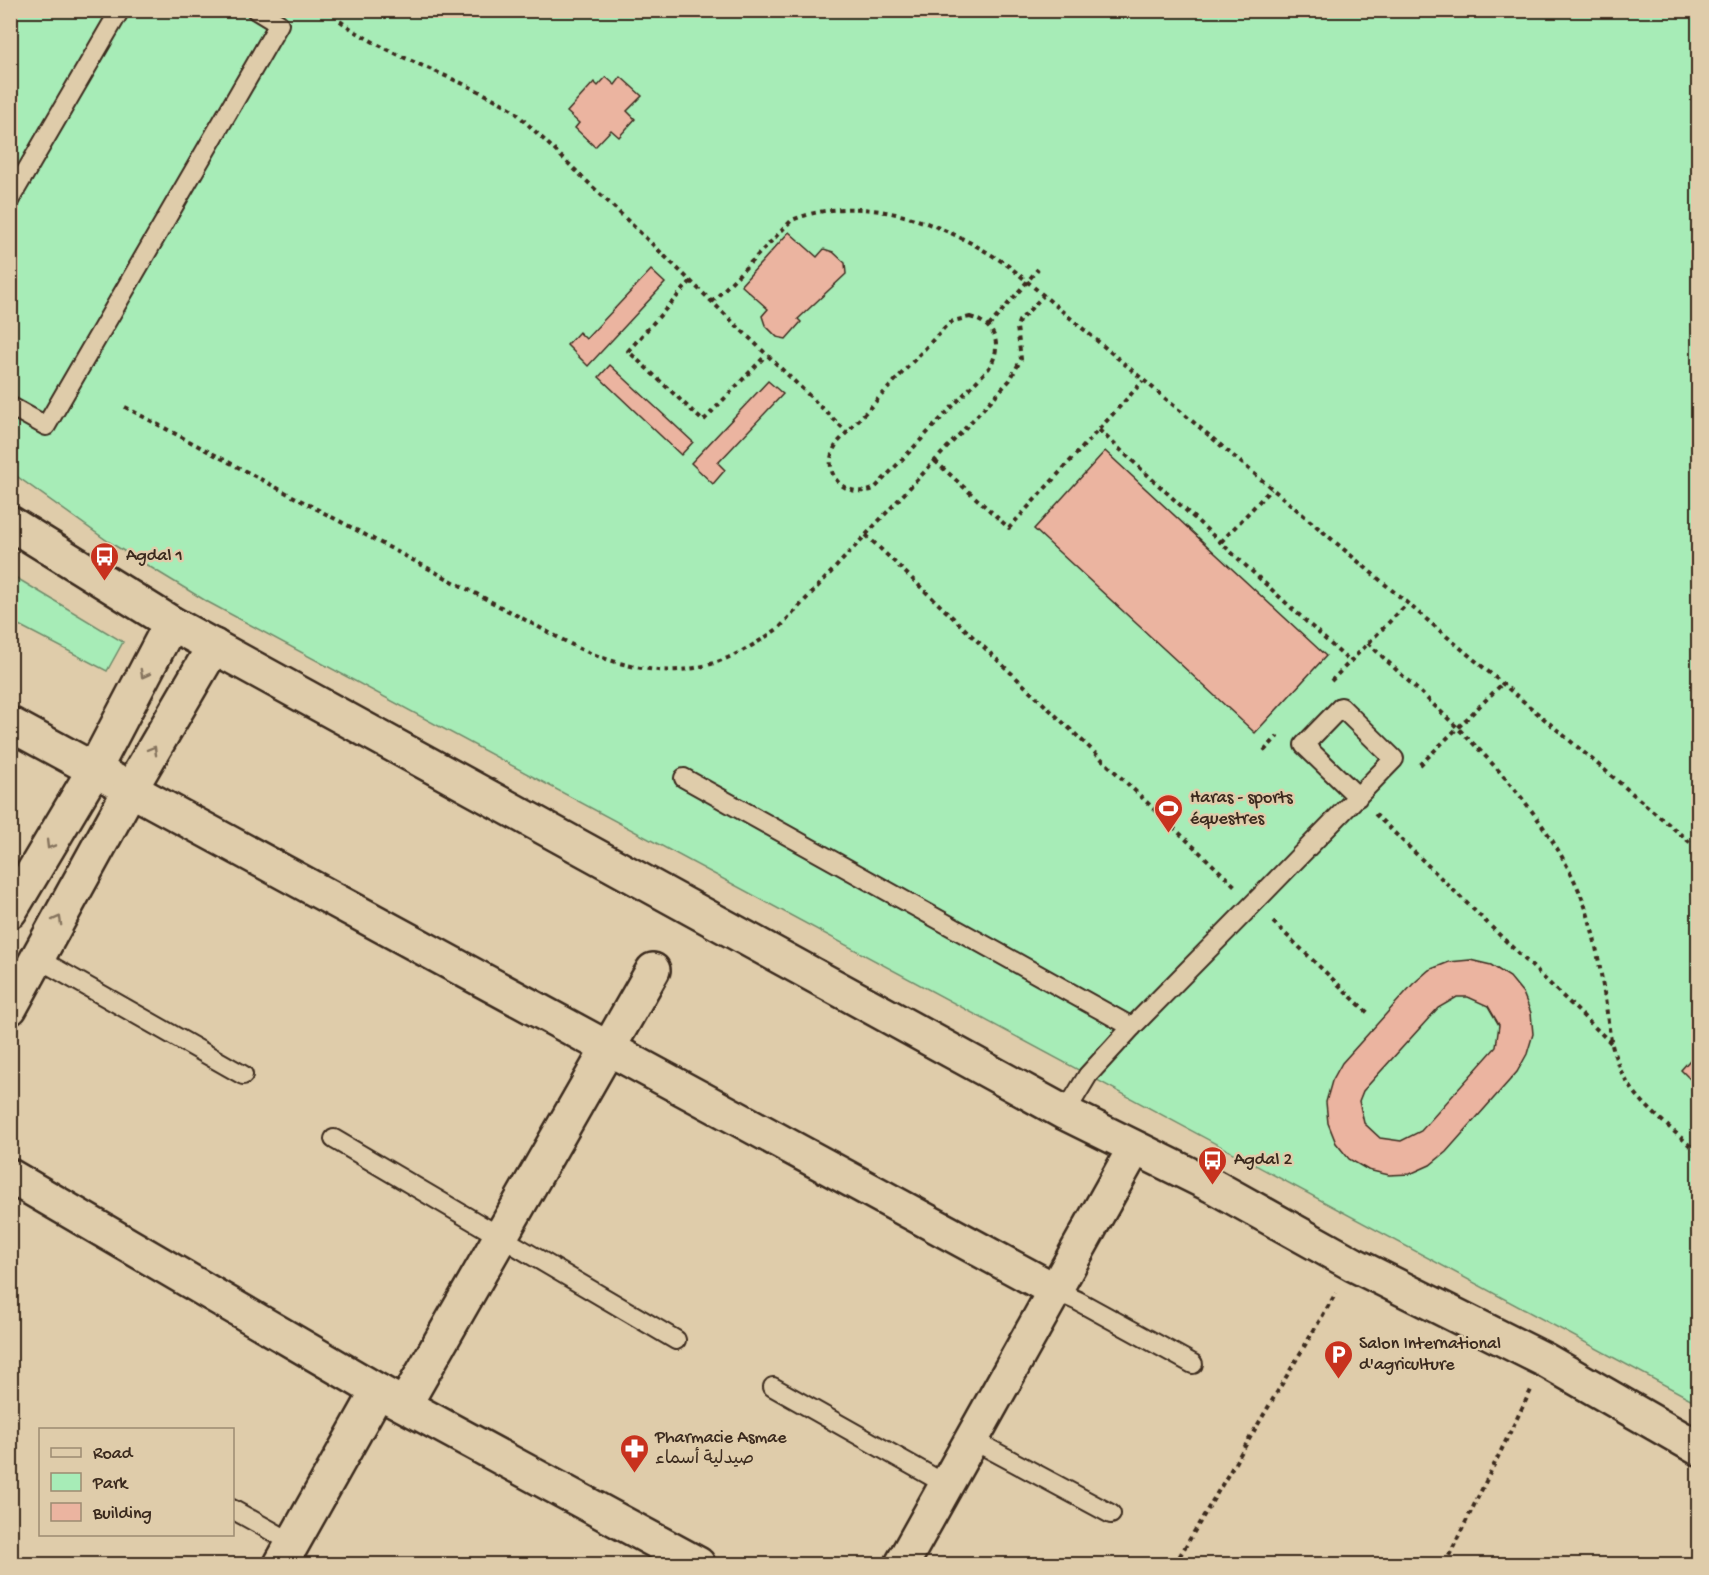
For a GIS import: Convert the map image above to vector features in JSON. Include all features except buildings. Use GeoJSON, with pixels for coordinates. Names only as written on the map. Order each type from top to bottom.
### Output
{"type":"FeatureCollection","features":[{"type":"Feature","properties":{"kind":"street"},"geometry":{"type":"LineString","coordinates":[[10,523],[171,623],[1065,1113],[1134,1149],[1214,1186],[1353,1264],[1545,1360],[1695,1439]]}},
{"type":"Feature","properties":{"kind":"street"},"geometry":{"type":"LineString","coordinates":[[10,910],[94,770],[171,623]]}},
{"type":"Feature","properties":{"kind":"street"},"geometry":{"type":"LineString","coordinates":[[10,1008],[130,790],[214,646]]}},
{"type":"Feature","properties":{"kind":"street"},"geometry":{"type":"LineString","coordinates":[[10,724],[607,1050],[1056,1291]]}},
{"type":"Feature","properties":{"kind":"street"},"geometry":{"type":"LineString","coordinates":[[287,1554],[498,1237],[653,970]]}},
{"type":"Feature","properties":{"kind":"street"},"geometry":{"type":"LineString","coordinates":[[902,1564],[1134,1149]]}},
{"type":"Feature","properties":{"kind":"street"},"geometry":{"type":"LineString","coordinates":[[10,1176],[392,1398],[698,1564]]}},
{"type":"Feature","properties":{"kind":"lane"},"geometry":{"type":"LineString","coordinates":[[10,199],[120,10]]}},
{"type":"Feature","properties":{"kind":"lane"},"geometry":{"type":"LineString","coordinates":[[10,406],[46,426],[279,24],[256,10]]}},
{"type":"Feature","properties":{"kind":"lane"},"geometry":{"type":"LineString","coordinates":[[1065,1113],[1088,1075],[1132,1027],[1358,797],[1394,759],[1341,707],[1304,745],[1358,797]]}},
{"type":"Feature","properties":{"kind":"lane"},"geometry":{"type":"LineString","coordinates":[[684,778],[1132,1027]]}},
{"type":"Feature","properties":{"kind":"lane"},"geometry":{"type":"LineString","coordinates":[[37,958],[243,1075]]}},
{"type":"Feature","properties":{"kind":"lane"},"geometry":{"type":"LineString","coordinates":[[334,1139],[676,1340]]}},
{"type":"Feature","properties":{"kind":"lane"},"geometry":{"type":"LineString","coordinates":[[1056,1291],[1193,1364]]}},
{"type":"Feature","properties":{"kind":"lane"},"geometry":{"type":"LineString","coordinates":[[773,1387],[947,1485]]}},
{"type":"Feature","properties":{"kind":"lane"},"geometry":{"type":"LineString","coordinates":[[971,1439],[1111,1514]]}},
{"type":"Feature","properties":{"kind":"lane"},"geometry":{"type":"LineString","coordinates":[[234,1511],[287,1554]]}},
{"type":"Feature","properties":{"kind":"path"},"geometry":{"type":"LineString","coordinates":[[340,21],[363,38],[489,95],[512,109],[847,432]]}},
{"type":"Feature","properties":{"kind":"path"},"geometry":{"type":"LineString","coordinates":[[712,302],[792,220],[838,211],[885,212],[939,226],[985,250],[1027,282],[1698,849]]}},
{"type":"Feature","properties":{"kind":"path"},"geometry":{"type":"LineString","coordinates":[[989,326],[1038,269]]}},
{"type":"Feature","properties":{"kind":"path"},"geometry":{"type":"LineString","coordinates":[[691,281],[628,351],[703,421],[766,355]]}},
{"type":"Feature","properties":{"kind":"path"},"geometry":{"type":"LineString","coordinates":[[125,407],[578,648],[613,663],[668,672],[697,668],[757,644],[780,627],[1010,380],[1021,359],[1017,327],[1019,321],[1043,296]]}},
{"type":"Feature","properties":{"kind":"path"},"geometry":{"type":"LineString","coordinates":[[970,317],[989,326],[997,341],[998,351],[989,368],[874,489],[856,492],[840,485],[833,478],[830,459],[832,449],[847,432],[953,321],[970,317]]}},
{"type":"Feature","properties":{"kind":"path"},"geometry":{"type":"LineString","coordinates":[[935,461],[1009,528],[1143,381]]}},
{"type":"Feature","properties":{"kind":"path"},"geometry":{"type":"LineString","coordinates":[[1099,430],[1350,662]]}},
{"type":"Feature","properties":{"kind":"path"},"geometry":{"type":"LineString","coordinates":[[1221,542],[1271,489]]}},
{"type":"Feature","properties":{"kind":"path"},"geometry":{"type":"LineString","coordinates":[[866,535],[1368,1013]]}},
{"type":"Feature","properties":{"kind":"path"},"geometry":{"type":"LineString","coordinates":[[1327,686],[1407,604]]}},
{"type":"Feature","properties":{"kind":"path"},"geometry":{"type":"LineString","coordinates":[[1368,643],[1457,728],[1524,799],[1564,860],[1577,884],[1596,941],[1611,1042],[1623,1074],[1636,1095],[1698,1153]]}},
{"type":"Feature","properties":{"kind":"path"},"geometry":{"type":"LineString","coordinates":[[1415,770],[1502,684]]}},
{"type":"Feature","properties":{"kind":"path"},"geometry":{"type":"LineString","coordinates":[[1264,751],[1280,735]]}},
{"type":"Feature","properties":{"kind":"path"},"geometry":{"type":"LineString","coordinates":[[1358,797],[1611,1042]]}},
{"type":"Feature","properties":{"kind":"path"},"geometry":{"type":"LineString","coordinates":[[1175,1564],[1353,1264]]}},
{"type":"Feature","properties":{"kind":"path"},"geometry":{"type":"LineString","coordinates":[[1445,1564],[1545,1360]]}},
{"type":"Feature","properties":{"kind":"green space","name":"Haras - sports équestres"},"geometry":{"type":"Polygon","coordinates":[[[11,11],[1698,11],[1698,1403],[206,601],[109,542],[11,472],[11,11]]]}},
{"type":"Feature","properties":{"kind":"green space"},"geometry":{"type":"Polygon","coordinates":[[[10,574],[123,642],[107,671],[11,621],[10,574]]]}},
{"type":"Feature","properties":{"kind":"place","name":"Agdal 1"},"geometry":{"type":"Point","coordinates":[105,582]}},
{"type":"Feature","properties":{"kind":"place","name":"Haras - sports équestres"},"geometry":{"type":"Point","coordinates":[1169,834]}},
{"type":"Feature","properties":{"kind":"place","name":"Agdal 2"},"geometry":{"type":"Point","coordinates":[1213,1186]}},
{"type":"Feature","properties":{"kind":"place","name":"Salon International d'agriculture"},"geometry":{"type":"Point","coordinates":[1338,1380]}},
{"type":"Feature","properties":{"kind":"place","name":"Pharmacie Asmae صيدلية أسماء"},"geometry":{"type":"Point","coordinates":[634,1474]}}]}
